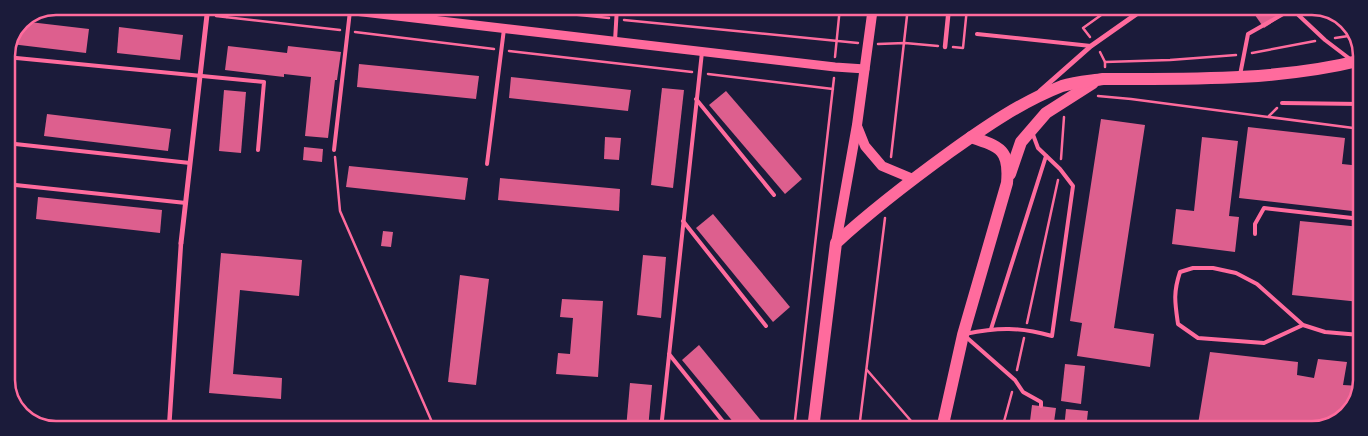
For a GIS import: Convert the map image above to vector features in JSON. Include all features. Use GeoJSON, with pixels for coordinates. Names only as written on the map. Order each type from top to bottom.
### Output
{"type":"FeatureCollection","features":[{"type":"Feature","properties":{"kind":"main road"},"geometry":{"type":"LineString","coordinates":[[814,421],[836,243],[857,125],[872,15]]}},
{"type":"Feature","properties":{"kind":"main road"},"geometry":{"type":"LineString","coordinates":[[836,243],[887,199],[971,137],[1027,102],[1064,86],[1101,80],[1240,77],[1292,73],[1353,62]]}},
{"type":"Feature","properties":{"kind":"main road"},"geometry":{"type":"LineString","coordinates":[[944,421],[963,335],[1007,183],[1021,142],[1046,113],[1057,104],[1101,80]]}},
{"type":"Feature","properties":{"kind":"main road"},"geometry":{"type":"LineString","coordinates":[[857,125],[865,146],[882,166],[913,179]]}},
{"type":"Feature","properties":{"kind":"main road"},"geometry":{"type":"LineString","coordinates":[[971,137],[998,148],[1004,155],[1008,165],[1007,183]]}},
{"type":"Feature","properties":{"kind":"street"},"geometry":{"type":"LineString","coordinates":[[169,421],[181,243],[207,15]]}},
{"type":"Feature","properties":{"kind":"street"},"geometry":{"type":"LineString","coordinates":[[391,15],[702,52],[865,69]]}},
{"type":"Feature","properties":{"kind":"street"},"geometry":{"type":"LineString","coordinates":[[945,47],[948,15]]}},
{"type":"Feature","properties":{"kind":"street"},"geometry":{"type":"LineString","coordinates":[[1027,102],[1091,46],[1135,15]]}},
{"type":"Feature","properties":{"kind":"lane"},"geometry":{"type":"LineString","coordinates":[[334,150],[349,15]]}},
{"type":"Feature","properties":{"kind":"lane"},"geometry":{"type":"LineString","coordinates":[[615,41],[616,15]]}},
{"type":"Feature","properties":{"kind":"lane"},"geometry":{"type":"LineString","coordinates":[[1240,77],[1248,34],[1281,15]]}},
{"type":"Feature","properties":{"kind":"lane"},"geometry":{"type":"LineString","coordinates":[[1298,15],[1325,40],[1353,58]]}},
{"type":"Feature","properties":{"kind":"lane"},"geometry":{"type":"LineString","coordinates":[[487,164],[504,29]]}},
{"type":"Feature","properties":{"kind":"lane"},"geometry":{"type":"LineString","coordinates":[[977,34],[1091,46]]}},
{"type":"Feature","properties":{"kind":"lane"},"geometry":{"type":"LineString","coordinates":[[662,421],[702,52]]}},
{"type":"Feature","properties":{"kind":"lane"},"geometry":{"type":"LineString","coordinates":[[15,59],[264,82],[258,150]]}},
{"type":"Feature","properties":{"kind":"lane"},"geometry":{"type":"LineString","coordinates":[[696,99],[774,195]]}},
{"type":"Feature","properties":{"kind":"lane"},"geometry":{"type":"LineString","coordinates":[[1282,103],[1353,104]]}},
{"type":"Feature","properties":{"kind":"lane"},"geometry":{"type":"LineString","coordinates":[[963,335],[991,329],[1026,329],[1052,336],[1073,186],[1060,169],[1038,148],[1031,130]]}},
{"type":"Feature","properties":{"kind":"lane"},"geometry":{"type":"LineString","coordinates":[[15,144],[190,162]]}},
{"type":"Feature","properties":{"kind":"lane"},"geometry":{"type":"LineString","coordinates":[[991,329],[1046,156]]}},
{"type":"Feature","properties":{"kind":"lane"},"geometry":{"type":"LineString","coordinates":[[15,185],[186,203]]}},
{"type":"Feature","properties":{"kind":"lane"},"geometry":{"type":"LineString","coordinates":[[1255,234],[1255,224],[1264,208],[1353,218]]}},
{"type":"Feature","properties":{"kind":"lane"},"geometry":{"type":"LineString","coordinates":[[683,221],[766,326]]}},
{"type":"Feature","properties":{"kind":"lane"},"geometry":{"type":"LineString","coordinates":[[1303,326],[1264,343],[1198,338],[1178,324],[1175,287],[1180,272],[1193,268],[1213,268],[1236,273],[1257,284],[1303,326],[1325,332],[1353,334]]}},
{"type":"Feature","properties":{"kind":"lane"},"geometry":{"type":"LineString","coordinates":[[963,335],[1015,380],[1023,392],[1041,402],[1041,406]]}},
{"type":"Feature","properties":{"kind":"lane"},"geometry":{"type":"LineString","coordinates":[[669,354],[723,421]]}},
{"type":"Feature","properties":{"kind":"path"},"geometry":{"type":"LineString","coordinates":[[207,15],[833,89]]}},
{"type":"Feature","properties":{"kind":"path"},"geometry":{"type":"LineString","coordinates":[[577,15],[836,42],[869,44],[904,43],[945,47]]}},
{"type":"Feature","properties":{"kind":"path"},"geometry":{"type":"LineString","coordinates":[[795,421],[833,89],[839,15]]}},
{"type":"Feature","properties":{"kind":"path"},"geometry":{"type":"LineString","coordinates":[[890,170],[907,15]]}},
{"type":"Feature","properties":{"kind":"path"},"geometry":{"type":"LineString","coordinates":[[953,47],[963,48],[966,15]]}},
{"type":"Feature","properties":{"kind":"path"},"geometry":{"type":"LineString","coordinates":[[1102,96],[1101,80],[1105,62],[1170,60],[1245,54],[1348,36]]}},
{"type":"Feature","properties":{"kind":"path"},"geometry":{"type":"LineString","coordinates":[[1094,96],[1353,128]]}},
{"type":"Feature","properties":{"kind":"path"},"geometry":{"type":"LineString","coordinates":[[1004,421],[1015,380],[1060,169],[1064,114]]}},
{"type":"Feature","properties":{"kind":"path"},"geometry":{"type":"LineString","coordinates":[[334,150],[340,211],[432,421]]}},
{"type":"Feature","properties":{"kind":"path"},"geometry":{"type":"LineString","coordinates":[[861,421],[887,199]]}},
{"type":"Feature","properties":{"kind":"path"},"geometry":{"type":"LineString","coordinates":[[866,369],[911,421]]}},
{"type":"Feature","properties":{"kind":"building"},"geometry":{"type":"Polygon","coordinates":[[[1255,15],[1277,15],[1279,18],[1264,28],[1255,15]]]}},
{"type":"Feature","properties":{"kind":"building"},"geometry":{"type":"Polygon","coordinates":[[[33,22],[89,29],[86,53],[17,45],[22,33],[33,22]]]}},
{"type":"Feature","properties":{"kind":"building"},"geometry":{"type":"Polygon","coordinates":[[[119,27],[183,35],[180,60],[117,53],[119,27]]]}},
{"type":"Feature","properties":{"kind":"building"},"geometry":{"type":"Polygon","coordinates":[[[228,46],[287,53],[288,46],[341,52],[337,80],[335,80],[328,138],[305,136],[311,77],[284,74],[284,77],[225,70],[228,46]]]}},
{"type":"Feature","properties":{"kind":"building"},"geometry":{"type":"Polygon","coordinates":[[[359,64],[479,76],[476,99],[357,87],[359,64]]]}},
{"type":"Feature","properties":{"kind":"building"},"geometry":{"type":"Polygon","coordinates":[[[511,77],[631,90],[628,111],[509,98],[511,77]]]}},
{"type":"Feature","properties":{"kind":"building"},"geometry":{"type":"Polygon","coordinates":[[[662,88],[684,90],[673,188],[651,185],[662,88]]]}},
{"type":"Feature","properties":{"kind":"building"},"geometry":{"type":"Polygon","coordinates":[[[224,90],[246,92],[241,153],[219,151],[224,90]]]}},
{"type":"Feature","properties":{"kind":"building"},"geometry":{"type":"Polygon","coordinates":[[[726,91],[802,179],[785,194],[709,105],[726,91]]]}},
{"type":"Feature","properties":{"kind":"building"},"geometry":{"type":"Polygon","coordinates":[[[47,114],[171,129],[168,151],[44,136],[47,114]]]}},
{"type":"Feature","properties":{"kind":"building"},"geometry":{"type":"Polygon","coordinates":[[[1101,119],[1145,125],[1114,328],[1154,334],[1150,367],[1077,356],[1082,323],[1070,321],[1101,119]]]}},
{"type":"Feature","properties":{"kind":"building"},"geometry":{"type":"Polygon","coordinates":[[[1248,127],[1345,138],[1342,164],[1353,165],[1353,211],[1239,198],[1248,127]]]}},
{"type":"Feature","properties":{"kind":"building"},"geometry":{"type":"Polygon","coordinates":[[[605,137],[621,138],[619,160],[604,159],[605,137]]]}},
{"type":"Feature","properties":{"kind":"building"},"geometry":{"type":"Polygon","coordinates":[[[1202,137],[1238,141],[1229,216],[1239,217],[1235,252],[1172,244],[1176,209],[1194,211],[1202,137]]]}},
{"type":"Feature","properties":{"kind":"building"},"geometry":{"type":"Polygon","coordinates":[[[304,147],[323,149],[322,162],[303,160],[304,147]]]}},
{"type":"Feature","properties":{"kind":"building"},"geometry":{"type":"Polygon","coordinates":[[[349,166],[468,178],[465,200],[346,187],[349,166]]]}},
{"type":"Feature","properties":{"kind":"building"},"geometry":{"type":"Polygon","coordinates":[[[500,178],[620,189],[619,211],[498,200],[500,178]]]}},
{"type":"Feature","properties":{"kind":"building"},"geometry":{"type":"Polygon","coordinates":[[[38,197],[162,210],[160,233],[36,219],[38,197]]]}},
{"type":"Feature","properties":{"kind":"building"},"geometry":{"type":"Polygon","coordinates":[[[713,214],[790,307],[773,322],[696,228],[713,214]]]}},
{"type":"Feature","properties":{"kind":"building"},"geometry":{"type":"Polygon","coordinates":[[[1300,221],[1353,226],[1353,301],[1292,295],[1300,221]]]}},
{"type":"Feature","properties":{"kind":"building"},"geometry":{"type":"Polygon","coordinates":[[[383,231],[393,232],[391,247],[381,246],[383,231]]]}},
{"type":"Feature","properties":{"kind":"building"},"geometry":{"type":"Polygon","coordinates":[[[221,253],[302,260],[299,296],[240,290],[233,374],[282,378],[281,399],[209,393],[221,253]]]}},
{"type":"Feature","properties":{"kind":"building"},"geometry":{"type":"Polygon","coordinates":[[[643,255],[666,257],[661,318],[637,315],[643,255]]]}},
{"type":"Feature","properties":{"kind":"building"},"geometry":{"type":"Polygon","coordinates":[[[460,275],[489,279],[476,385],[448,382],[460,275]]]}},
{"type":"Feature","properties":{"kind":"building"},"geometry":{"type":"Polygon","coordinates":[[[562,299],[603,301],[598,377],[556,374],[558,353],[570,354],[573,318],[560,317],[562,299]]]}},
{"type":"Feature","properties":{"kind":"building"},"geometry":{"type":"Polygon","coordinates":[[[699,345],[761,421],[732,421],[682,360],[699,345]]]}},
{"type":"Feature","properties":{"kind":"building"},"geometry":{"type":"Polygon","coordinates":[[[1210,352],[1298,362],[1297,375],[1314,378],[1318,359],[1347,362],[1343,385],[1352,386],[1352,391],[1343,407],[1333,416],[1312,421],[1198,421],[1210,352]]]}},
{"type":"Feature","properties":{"kind":"building"},"geometry":{"type":"Polygon","coordinates":[[[1065,364],[1085,366],[1081,404],[1061,401],[1065,364]]]}},
{"type":"Feature","properties":{"kind":"building"},"geometry":{"type":"Polygon","coordinates":[[[630,383],[652,385],[649,421],[627,421],[630,383]]]}},
{"type":"Feature","properties":{"kind":"building"},"geometry":{"type":"Polygon","coordinates":[[[1032,405],[1056,408],[1054,421],[1030,421],[1032,405]]]}},
{"type":"Feature","properties":{"kind":"building"},"geometry":{"type":"Polygon","coordinates":[[[1066,409],[1088,411],[1087,421],[1065,421],[1066,409]]]}}]}
